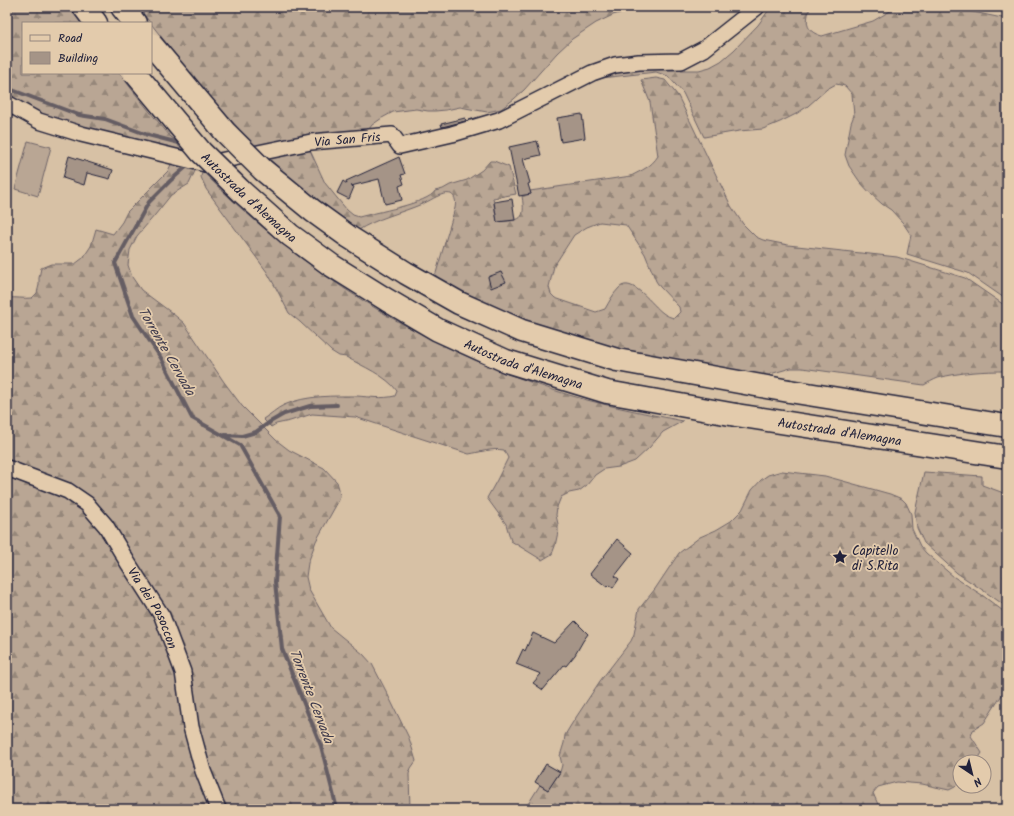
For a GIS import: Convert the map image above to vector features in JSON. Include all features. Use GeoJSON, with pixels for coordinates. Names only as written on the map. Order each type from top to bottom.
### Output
{"type":"FeatureCollection","features":[{"type":"Feature","properties":{"kind":"highway"},"geometry":{"type":"LineString","coordinates":[[84,7],[95,22]]}},
{"type":"Feature","properties":{"kind":"highway"},"geometry":{"type":"LineString","coordinates":[[122,7],[134,22]]}},
{"type":"Feature","properties":{"kind":"highway"},"geometry":{"type":"LineString","coordinates":[[152,45],[225,132],[264,170],[313,211],[349,237],[406,273],[459,303],[522,331],[617,360],[789,391],[1007,426]]}},
{"type":"Feature","properties":{"kind":"highway","name":"Autostrada d'Alemagna"},"geometry":{"type":"LineString","coordinates":[[136,74],[201,152],[242,192],[290,235],[331,265],[438,330],[506,361],[607,392],[736,415],[1007,457]]}},
{"type":"Feature","properties":{"kind":"street","name":"Via San Fris"},"geometry":{"type":"LineString","coordinates":[[7,103],[39,121],[81,134],[204,164],[311,142],[392,135],[400,146],[452,134],[499,120],[592,73],[615,65],[639,62],[682,61],[704,49],[757,7]]}},
{"type":"Feature","properties":{"kind":"street","name":"Via dei Posoccon"},"geometry":{"type":"LineString","coordinates":[[7,468],[68,492],[87,504],[106,526],[162,616],[183,672],[191,727],[203,771],[218,809]]}},
{"type":"Feature","properties":{"kind":"green space"},"geometry":{"type":"Polygon","coordinates":[[[7,7],[69,7],[80,22],[22,22],[22,74],[120,74],[187,155],[69,128],[7,99],[7,7]]]}},
{"type":"Feature","properties":{"kind":"green space"},"geometry":{"type":"Polygon","coordinates":[[[138,7],[640,7],[613,15],[596,23],[572,39],[557,53],[524,90],[501,109],[487,112],[460,107],[435,111],[416,109],[393,112],[372,125],[363,137],[257,148],[195,79],[152,25],[152,22],[150,22],[138,7]]]}},
{"type":"Feature","properties":{"kind":"green space"},"geometry":{"type":"Polygon","coordinates":[[[771,7],[810,7],[807,21],[809,28],[816,34],[822,36],[873,21],[897,7],[949,7],[1002,18],[1007,14],[1007,300],[968,273],[907,254],[911,235],[903,223],[891,210],[882,204],[860,182],[849,166],[845,155],[854,115],[852,94],[845,86],[836,84],[827,89],[808,106],[796,114],[763,129],[739,131],[704,137],[683,93],[668,76],[656,72],[592,79],[633,67],[670,70],[699,70],[710,67],[721,61],[734,50],[758,25],[771,7]]]}},
{"type":"Feature","properties":{"kind":"green space"},"geometry":{"type":"Polygon","coordinates":[[[656,78],[665,80],[678,96],[731,206],[743,224],[756,237],[763,240],[788,245],[897,257],[965,278],[1007,307],[1007,371],[955,374],[938,378],[924,385],[802,368],[791,368],[770,374],[769,381],[657,361],[525,321],[434,280],[456,204],[454,197],[451,194],[439,196],[381,219],[357,231],[298,186],[265,155],[309,148],[325,183],[347,210],[353,215],[359,217],[423,200],[435,191],[467,180],[482,170],[490,161],[494,161],[509,167],[516,194],[493,198],[497,222],[512,221],[520,218],[522,215],[522,196],[531,194],[530,191],[631,176],[646,168],[655,160],[658,156],[650,102],[641,80],[656,78]],[[600,222],[587,227],[574,235],[554,266],[549,287],[551,294],[555,298],[596,312],[605,309],[619,288],[624,285],[630,285],[642,293],[663,313],[674,318],[680,312],[679,307],[656,281],[645,254],[626,225],[600,222]]]}},
{"type":"Feature","properties":{"kind":"green space"},"geometry":{"type":"Polygon","coordinates":[[[28,141],[51,147],[38,196],[15,189],[28,141]]]}},
{"type":"Feature","properties":{"kind":"green space"},"geometry":{"type":"Polygon","coordinates":[[[173,160],[196,169],[189,184],[171,195],[137,236],[130,250],[128,265],[132,277],[141,290],[184,323],[242,406],[276,440],[289,450],[324,468],[337,482],[340,496],[339,500],[316,541],[308,563],[306,577],[309,590],[331,628],[363,654],[372,664],[409,738],[416,761],[409,774],[410,809],[7,809],[7,298],[32,298],[37,293],[41,268],[51,264],[75,264],[83,258],[91,246],[96,229],[113,234],[127,212],[168,171],[173,160]]]}},
{"type":"Feature","properties":{"kind":"green space"},"geometry":{"type":"Polygon","coordinates":[[[202,171],[240,208],[280,242],[321,273],[364,302],[409,328],[455,351],[503,372],[553,390],[601,404],[683,421],[663,432],[635,461],[619,467],[604,469],[595,475],[587,485],[579,491],[569,493],[561,497],[556,515],[558,532],[555,546],[552,554],[542,560],[511,541],[506,524],[487,498],[508,458],[504,450],[491,450],[469,454],[355,417],[312,414],[276,424],[271,427],[263,419],[281,406],[302,399],[329,396],[376,398],[395,396],[397,391],[387,381],[374,372],[331,351],[289,313],[267,272],[206,189],[201,177],[202,171]]]}},
{"type":"Feature","properties":{"kind":"green space"},"geometry":{"type":"Polygon","coordinates":[[[782,471],[825,476],[890,494],[902,499],[906,503],[911,514],[912,529],[920,546],[926,553],[954,577],[982,595],[1007,614],[1007,687],[984,723],[973,730],[971,736],[981,754],[952,754],[952,788],[949,790],[922,784],[897,782],[878,787],[873,793],[880,809],[823,809],[820,806],[810,809],[798,807],[792,809],[525,809],[540,785],[548,790],[560,772],[562,765],[560,756],[565,735],[600,681],[631,641],[634,634],[639,609],[655,589],[679,553],[700,537],[731,521],[742,510],[752,490],[768,475],[782,471]]]}},
{"type":"Feature","properties":{"kind":"green space"},"geometry":{"type":"Polygon","coordinates":[[[924,472],[982,476],[982,485],[1001,492],[1007,497],[1007,607],[957,573],[924,543],[917,528],[915,512],[924,472]]]}},
{"type":"Feature","properties":{"kind":"building"},"geometry":{"type":"Polygon","coordinates":[[[582,114],[585,138],[561,142],[557,118],[582,114]]]}},
{"type":"Feature","properties":{"kind":"building"},"geometry":{"type":"Polygon","coordinates":[[[465,118],[466,121],[442,127],[441,124],[465,118]]]}},
{"type":"Feature","properties":{"kind":"building"},"geometry":{"type":"Polygon","coordinates":[[[537,141],[541,155],[523,159],[530,183],[528,184],[531,194],[519,196],[509,147],[537,141]]]}},
{"type":"Feature","properties":{"kind":"building"},"geometry":{"type":"Polygon","coordinates":[[[69,156],[113,170],[110,179],[87,173],[84,185],[63,178],[69,156]]]}},
{"type":"Feature","properties":{"kind":"building"},"geometry":{"type":"Polygon","coordinates":[[[399,157],[405,174],[401,175],[404,184],[399,186],[402,200],[385,204],[379,179],[351,186],[354,187],[349,199],[337,193],[343,181],[347,184],[346,181],[399,157]]]}},
{"type":"Feature","properties":{"kind":"building"},"geometry":{"type":"Polygon","coordinates":[[[512,199],[515,220],[497,222],[494,202],[512,199]]]}},
{"type":"Feature","properties":{"kind":"building"},"geometry":{"type":"Polygon","coordinates":[[[501,272],[506,282],[491,288],[488,277],[501,272]]]}},
{"type":"Feature","properties":{"kind":"building"},"geometry":{"type":"Polygon","coordinates":[[[617,539],[633,553],[615,576],[619,579],[613,588],[609,585],[607,587],[590,574],[617,539]]]}},
{"type":"Feature","properties":{"kind":"building"},"geometry":{"type":"Polygon","coordinates":[[[575,621],[588,634],[575,655],[566,666],[564,665],[543,690],[533,683],[541,674],[516,664],[523,649],[525,651],[533,633],[554,643],[575,621]]]}},
{"type":"Feature","properties":{"kind":"building"},"geometry":{"type":"Polygon","coordinates":[[[546,764],[560,772],[548,790],[535,782],[546,764]]]}},
{"type":"Feature","properties":{"kind":"waterway","name":"Torrente Cervada"},"geometry":{"type":"LineString","coordinates":[[7,88],[79,115],[105,119],[148,135],[183,144]]}},
{"type":"Feature","properties":{"kind":"waterway","name":"Torrente Cervada"},"geometry":{"type":"LineString","coordinates":[[186,167],[149,202],[115,263],[133,316],[161,358],[192,418],[240,445],[280,516],[275,582],[282,649],[321,746],[337,809]]}},
{"type":"Feature","properties":{"kind":"waterway"},"geometry":{"type":"LineString","coordinates":[[225,435],[242,436],[256,432],[284,414],[310,406],[337,405]]}},
{"type":"Feature","properties":{"kind":"place","name":"Capitello di S.Rita"},"geometry":{"type":"Point","coordinates":[840,557]}}]}
